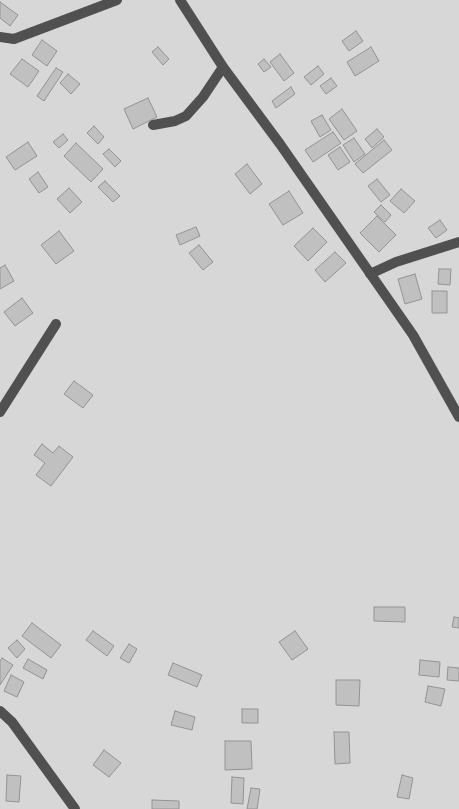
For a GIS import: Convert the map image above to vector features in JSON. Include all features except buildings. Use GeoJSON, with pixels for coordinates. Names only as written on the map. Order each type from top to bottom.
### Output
{"type":"FeatureCollection","features":[{"type":"Feature","properties":{"kind":"street"},"geometry":{"type":"LineString","coordinates":[[0,37],[14,39],[117,0]]}},
{"type":"Feature","properties":{"kind":"street"},"geometry":{"type":"LineString","coordinates":[[180,0],[224,67],[280,144],[413,335],[459,417]]}},
{"type":"Feature","properties":{"kind":"street"},"geometry":{"type":"LineString","coordinates":[[153,125],[175,121],[186,116],[203,97],[224,67]]}},
{"type":"Feature","properties":{"kind":"street"},"geometry":{"type":"LineString","coordinates":[[370,274],[396,262],[459,242]]}},
{"type":"Feature","properties":{"kind":"street"},"geometry":{"type":"LineString","coordinates":[[0,411],[56,324]]}},
{"type":"Feature","properties":{"kind":"street"},"geometry":{"type":"LineString","coordinates":[[0,711],[12,722],[75,809]]}},
{"type":"Feature","properties":{"kind":"shaded area"},"geometry":{"type":"Polygon","coordinates":[[[0,0],[459,0],[459,809],[0,809],[0,0]]]}}]}
